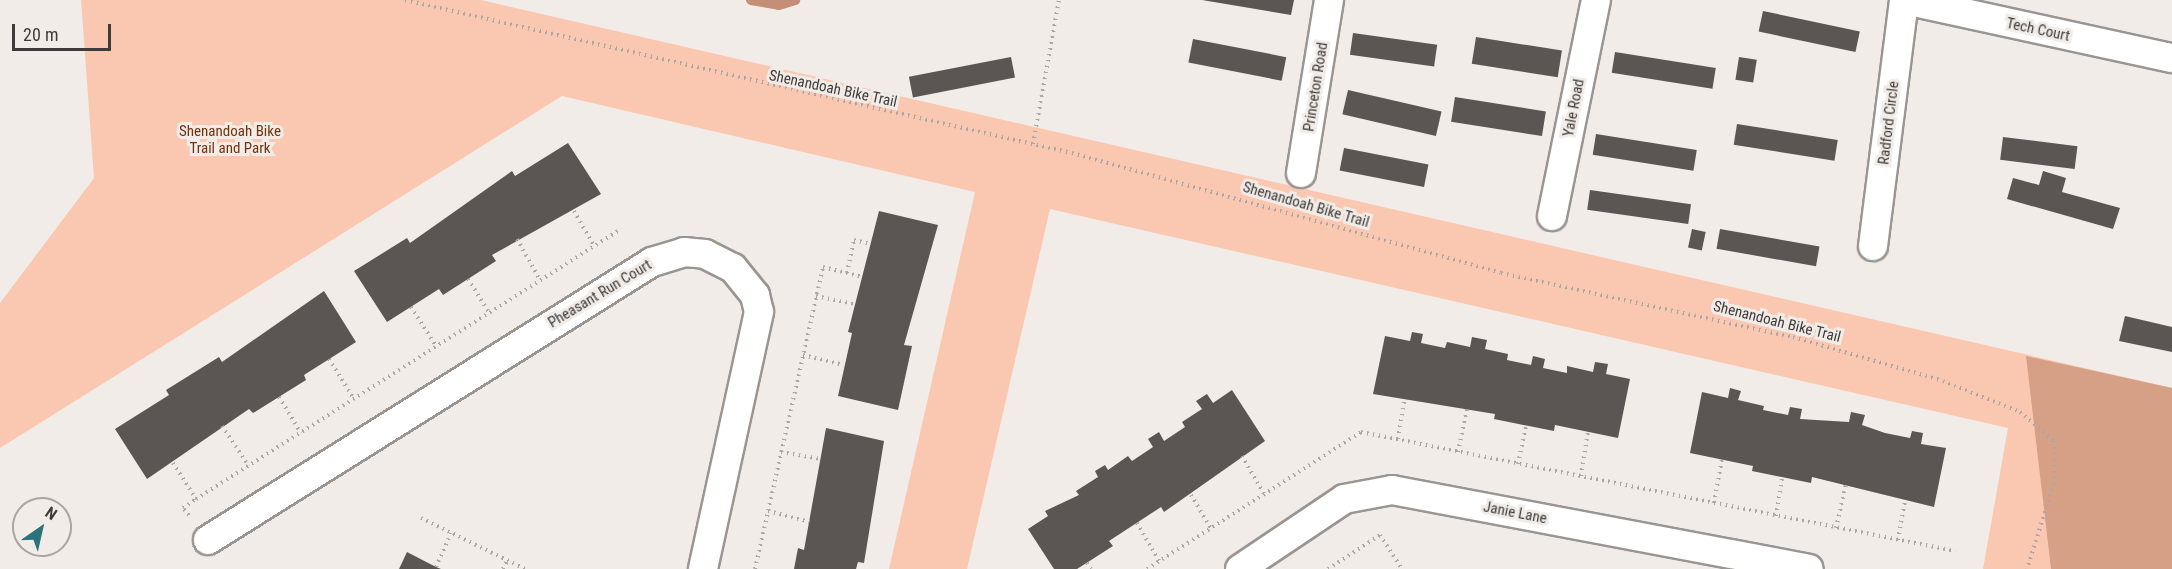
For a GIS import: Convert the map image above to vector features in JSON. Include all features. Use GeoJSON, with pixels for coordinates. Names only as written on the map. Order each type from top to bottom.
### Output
{"type":"FeatureCollection","features":[{"type":"Feature","properties":{"kind":"street","name":"Princeton Road"},"geometry":{"type":"LineString","coordinates":[[1301,173],[1329,0]]}},
{"type":"Feature","properties":{"kind":"street","name":"Yale Road"},"geometry":{"type":"LineString","coordinates":[[1552,216],[1596,0]]}},
{"type":"Feature","properties":{"kind":"street","name":"Tech Court"},"geometry":{"type":"LineString","coordinates":[[1905,0],[2172,58]]}},
{"type":"Feature","properties":{"kind":"street","name":"Radford Circle"},"geometry":{"type":"LineString","coordinates":[[1873,246],[1905,0]]}},
{"type":"Feature","properties":{"kind":"street","name":"Pheasant Run Court"},"geometry":{"type":"LineString","coordinates":[[208,540],[652,262],[684,252],[705,254],[733,268],[755,295],[759,312],[703,569]]}},
{"type":"Feature","properties":{"kind":"street","name":"Janie Lane"},"geometry":{"type":"LineString","coordinates":[[1240,569],[1344,499],[1392,490],[1809,569]]}},
{"type":"Feature","properties":{"kind":"path","name":"Shenandoah Bike Trail"},"geometry":{"type":"LineString","coordinates":[[405,0],[753,84],[1033,144],[1501,273],[1835,348],[2005,405],[2040,424],[2056,446],[2054,483],[2027,569]]}},
{"type":"Feature","properties":{"kind":"path"},"geometry":{"type":"LineString","coordinates":[[1033,144],[1059,0]]}},
{"type":"Feature","properties":{"kind":"path"},"geometry":{"type":"LineString","coordinates":[[574,212],[594,246]]}},
{"type":"Feature","properties":{"kind":"path"},"geometry":{"type":"LineString","coordinates":[[208,540],[183,508],[621,229]]}},
{"type":"Feature","properties":{"kind":"path"},"geometry":{"type":"LineString","coordinates":[[517,239],[540,280]]}},
{"type":"Feature","properties":{"kind":"path"},"geometry":{"type":"LineString","coordinates":[[847,273],[854,240],[871,244]]}},
{"type":"Feature","properties":{"kind":"path"},"geometry":{"type":"LineString","coordinates":[[755,569],[823,267],[860,276]]}},
{"type":"Feature","properties":{"kind":"path"},"geometry":{"type":"LineString","coordinates":[[468,279],[489,313]]}},
{"type":"Feature","properties":{"kind":"path"},"geometry":{"type":"LineString","coordinates":[[816,297],[854,304]]}},
{"type":"Feature","properties":{"kind":"path"},"geometry":{"type":"LineString","coordinates":[[411,307],[436,346]]}},
{"type":"Feature","properties":{"kind":"path"},"geometry":{"type":"LineString","coordinates":[[804,355],[844,365]]}},
{"type":"Feature","properties":{"kind":"path"},"geometry":{"type":"LineString","coordinates":[[329,359],[354,399]]}},
{"type":"Feature","properties":{"kind":"path"},"geometry":{"type":"LineString","coordinates":[[279,397],[301,433]]}},
{"type":"Feature","properties":{"kind":"path"},"geometry":{"type":"LineString","coordinates":[[1398,439],[1404,401]]}},
{"type":"Feature","properties":{"kind":"path"},"geometry":{"type":"LineString","coordinates":[[1458,452],[1467,409]]}},
{"type":"Feature","properties":{"kind":"path"},"geometry":{"type":"LineString","coordinates":[[1518,464],[1526,425]]}},
{"type":"Feature","properties":{"kind":"path"},"geometry":{"type":"LineString","coordinates":[[222,426],[249,466]]}},
{"type":"Feature","properties":{"kind":"path"},"geometry":{"type":"LineString","coordinates":[[1581,476],[1588,431]]}},
{"type":"Feature","properties":{"kind":"path"},"geometry":{"type":"LineString","coordinates":[[781,452],[819,459]]}},
{"type":"Feature","properties":{"kind":"path"},"geometry":{"type":"LineString","coordinates":[[1242,456],[1264,494]]}},
{"type":"Feature","properties":{"kind":"path"},"geometry":{"type":"LineString","coordinates":[[1714,503],[1722,459]]}},
{"type":"Feature","properties":{"kind":"path"},"geometry":{"type":"LineString","coordinates":[[172,464],[196,500]]}},
{"type":"Feature","properties":{"kind":"path"},"geometry":{"type":"LineString","coordinates":[[1776,516],[1782,477]]}},
{"type":"Feature","properties":{"kind":"path"},"geometry":{"type":"LineString","coordinates":[[1836,528],[1846,484]]}},
{"type":"Feature","properties":{"kind":"path"},"geometry":{"type":"LineString","coordinates":[[1191,495],[1211,528]]}},
{"type":"Feature","properties":{"kind":"path"},"geometry":{"type":"LineString","coordinates":[[1898,540],[1905,501]]}},
{"type":"Feature","properties":{"kind":"path"},"geometry":{"type":"LineString","coordinates":[[768,511],[810,522]]}},
{"type":"Feature","properties":{"kind":"path"},"geometry":{"type":"LineString","coordinates":[[421,518],[525,569]]}},
{"type":"Feature","properties":{"kind":"path"},"geometry":{"type":"LineString","coordinates":[[1137,523],[1159,561]]}},
{"type":"Feature","properties":{"kind":"path"},"geometry":{"type":"LineString","coordinates":[[436,567],[451,533]]}},
{"type":"Feature","properties":{"kind":"path"},"geometry":{"type":"LineString","coordinates":[[1328,569],[1380,535],[1402,569]]}},
{"type":"Feature","properties":{"kind":"path"},"geometry":{"type":"LineString","coordinates":[[503,569],[507,561]]}},
{"type":"Feature","properties":{"kind":"path"},"geometry":{"type":"LineString","coordinates":[[1087,563],[1091,569]]}},
{"type":"Feature","properties":{"kind":"green space","name":"Shenandoah Bike Trail and Park"},"geometry":{"type":"Polygon","coordinates":[[[81,0],[481,0],[2172,388],[2079,569],[1983,569],[2008,428],[1050,209],[967,569],[889,569],[975,192],[562,96],[0,448],[0,303],[94,178],[81,0]]]}},
{"type":"Feature","properties":{"kind":"shaded area"},"geometry":{"type":"Polygon","coordinates":[[[2026,356],[2172,388],[2172,569],[2051,569],[2026,356]]]}},
{"type":"Feature","properties":{"kind":"building"},"geometry":{"type":"Polygon","coordinates":[[[1202,0],[1294,0],[1291,15],[1202,0]]]}},
{"type":"Feature","properties":{"kind":"building"},"geometry":{"type":"Polygon","coordinates":[[[1763,11],[1860,32],[1855,52],[1759,32],[1763,11]]]}},
{"type":"Feature","properties":{"kind":"building"},"geometry":{"type":"Polygon","coordinates":[[[1353,33],[1437,45],[1434,67],[1350,55],[1353,33]]]}},
{"type":"Feature","properties":{"kind":"building"},"geometry":{"type":"Polygon","coordinates":[[[1476,37],[1562,51],[1558,77],[1472,64],[1476,37]]]}},
{"type":"Feature","properties":{"kind":"building"},"geometry":{"type":"Polygon","coordinates":[[[1193,39],[1286,57],[1282,81],[1188,63],[1193,39]]]}},
{"type":"Feature","properties":{"kind":"building"},"geometry":{"type":"Polygon","coordinates":[[[1615,52],[1716,68],[1712,89],[1612,73],[1615,52]]]}},
{"type":"Feature","properties":{"kind":"building"},"geometry":{"type":"Polygon","coordinates":[[[1011,57],[1015,78],[913,97],[909,77],[1011,57]]]}},
{"type":"Feature","properties":{"kind":"building"},"geometry":{"type":"Polygon","coordinates":[[[1739,57],[1757,60],[1753,83],[1735,80],[1739,57]]]}},
{"type":"Feature","properties":{"kind":"building"},"geometry":{"type":"Polygon","coordinates":[[[1348,90],[1442,112],[1436,136],[1342,114],[1348,90]]]}},
{"type":"Feature","properties":{"kind":"building"},"geometry":{"type":"Polygon","coordinates":[[[1455,97],[1546,111],[1542,136],[1451,122],[1455,97]]]}},
{"type":"Feature","properties":{"kind":"building"},"geometry":{"type":"Polygon","coordinates":[[[1737,124],[1838,140],[1834,161],[1734,145],[1737,124]]]}},
{"type":"Feature","properties":{"kind":"building"},"geometry":{"type":"Polygon","coordinates":[[[1596,134],[1697,150],[1693,171],[1593,155],[1596,134]]]}},
{"type":"Feature","properties":{"kind":"building"},"geometry":{"type":"Polygon","coordinates":[[[2003,137],[2077,146],[2075,169],[2000,160],[2003,137]]]}},
{"type":"Feature","properties":{"kind":"building"},"geometry":{"type":"Polygon","coordinates":[[[568,143],[601,194],[492,255],[496,261],[443,295],[439,289],[387,322],[354,271],[407,238],[410,243],[512,171],[515,176],[568,143]]]}},
{"type":"Feature","properties":{"kind":"building"},"geometry":{"type":"Polygon","coordinates":[[[1344,148],[1428,164],[1424,187],[1340,171],[1344,148]]]}},
{"type":"Feature","properties":{"kind":"building"},"geometry":{"type":"Polygon","coordinates":[[[2043,171],[2066,178],[2062,192],[2120,208],[2113,229],[2007,199],[2013,178],[2039,185],[2043,171]]]}},
{"type":"Feature","properties":{"kind":"building"},"geometry":{"type":"Polygon","coordinates":[[[1590,190],[1691,204],[1688,224],[1587,210],[1590,190]]]}},
{"type":"Feature","properties":{"kind":"building"},"geometry":{"type":"Polygon","coordinates":[[[879,211],[938,225],[904,345],[912,346],[898,410],[838,396],[852,333],[848,332],[879,211]]]}},
{"type":"Feature","properties":{"kind":"building"},"geometry":{"type":"Polygon","coordinates":[[[1692,229],[1706,232],[1702,250],[1688,248],[1692,229]]]}},
{"type":"Feature","properties":{"kind":"building"},"geometry":{"type":"Polygon","coordinates":[[[1720,229],[1819,247],[1816,266],[1717,249],[1720,229]]]}},
{"type":"Feature","properties":{"kind":"building"},"geometry":{"type":"Polygon","coordinates":[[[324,291],[356,342],[304,375],[306,380],[253,413],[249,409],[147,479],[115,429],[169,395],[166,390],[219,357],[222,362],[324,291]]]}},
{"type":"Feature","properties":{"kind":"building"},"geometry":{"type":"Polygon","coordinates":[[[2125,316],[2172,327],[2172,352],[2119,341],[2125,316]]]}},
{"type":"Feature","properties":{"kind":"building"},"geometry":{"type":"Polygon","coordinates":[[[1412,332],[1423,334],[1421,343],[1445,348],[1447,342],[1470,347],[1472,337],[1487,340],[1485,349],[1508,354],[1507,360],[1531,365],[1533,356],[1545,359],[1543,368],[1567,373],[1567,366],[1593,372],[1595,362],[1608,364],[1606,374],[1630,379],[1618,438],[1555,425],[1554,431],[1494,419],[1495,414],[1373,394],[1385,336],[1410,341],[1412,332]]]}},
{"type":"Feature","properties":{"kind":"building"},"geometry":{"type":"Polygon","coordinates":[[[1730,388],[1741,391],[1738,400],[1764,406],[1763,410],[1788,415],[1790,407],[1802,409],[1800,419],[1849,422],[1851,412],[1865,415],[1862,425],[1885,433],[1910,438],[1912,431],[1923,433],[1921,444],[1946,448],[1934,507],[1812,477],[1811,483],[1752,471],[1753,466],[1690,453],[1702,392],[1728,398],[1730,388]]]}},
{"type":"Feature","properties":{"kind":"building"},"geometry":{"type":"Polygon","coordinates":[[[1232,390],[1265,441],[1164,512],[1161,507],[1109,541],[1113,546],[1077,569],[1054,569],[1028,529],[1048,516],[1045,511],[1079,495],[1076,491],[1098,477],[1095,471],[1105,465],[1108,470],[1128,456],[1132,461],[1153,447],[1148,439],[1159,432],[1164,441],[1185,427],[1182,422],[1202,409],[1196,401],[1207,394],[1213,403],[1232,390]]]}},
{"type":"Feature","properties":{"kind":"building"},"geometry":{"type":"Polygon","coordinates":[[[826,428],[884,441],[864,563],[858,562],[856,569],[794,569],[798,548],[804,550],[826,428]]]}},
{"type":"Feature","properties":{"kind":"building"},"geometry":{"type":"Polygon","coordinates":[[[407,552],[436,567],[441,569],[399,569],[407,552]]]}},
{"type":"Feature","properties":{"kind":"waterway"},"geometry":{"type":"LineString","coordinates":[[751,0],[779,5],[795,0]]}}]}
